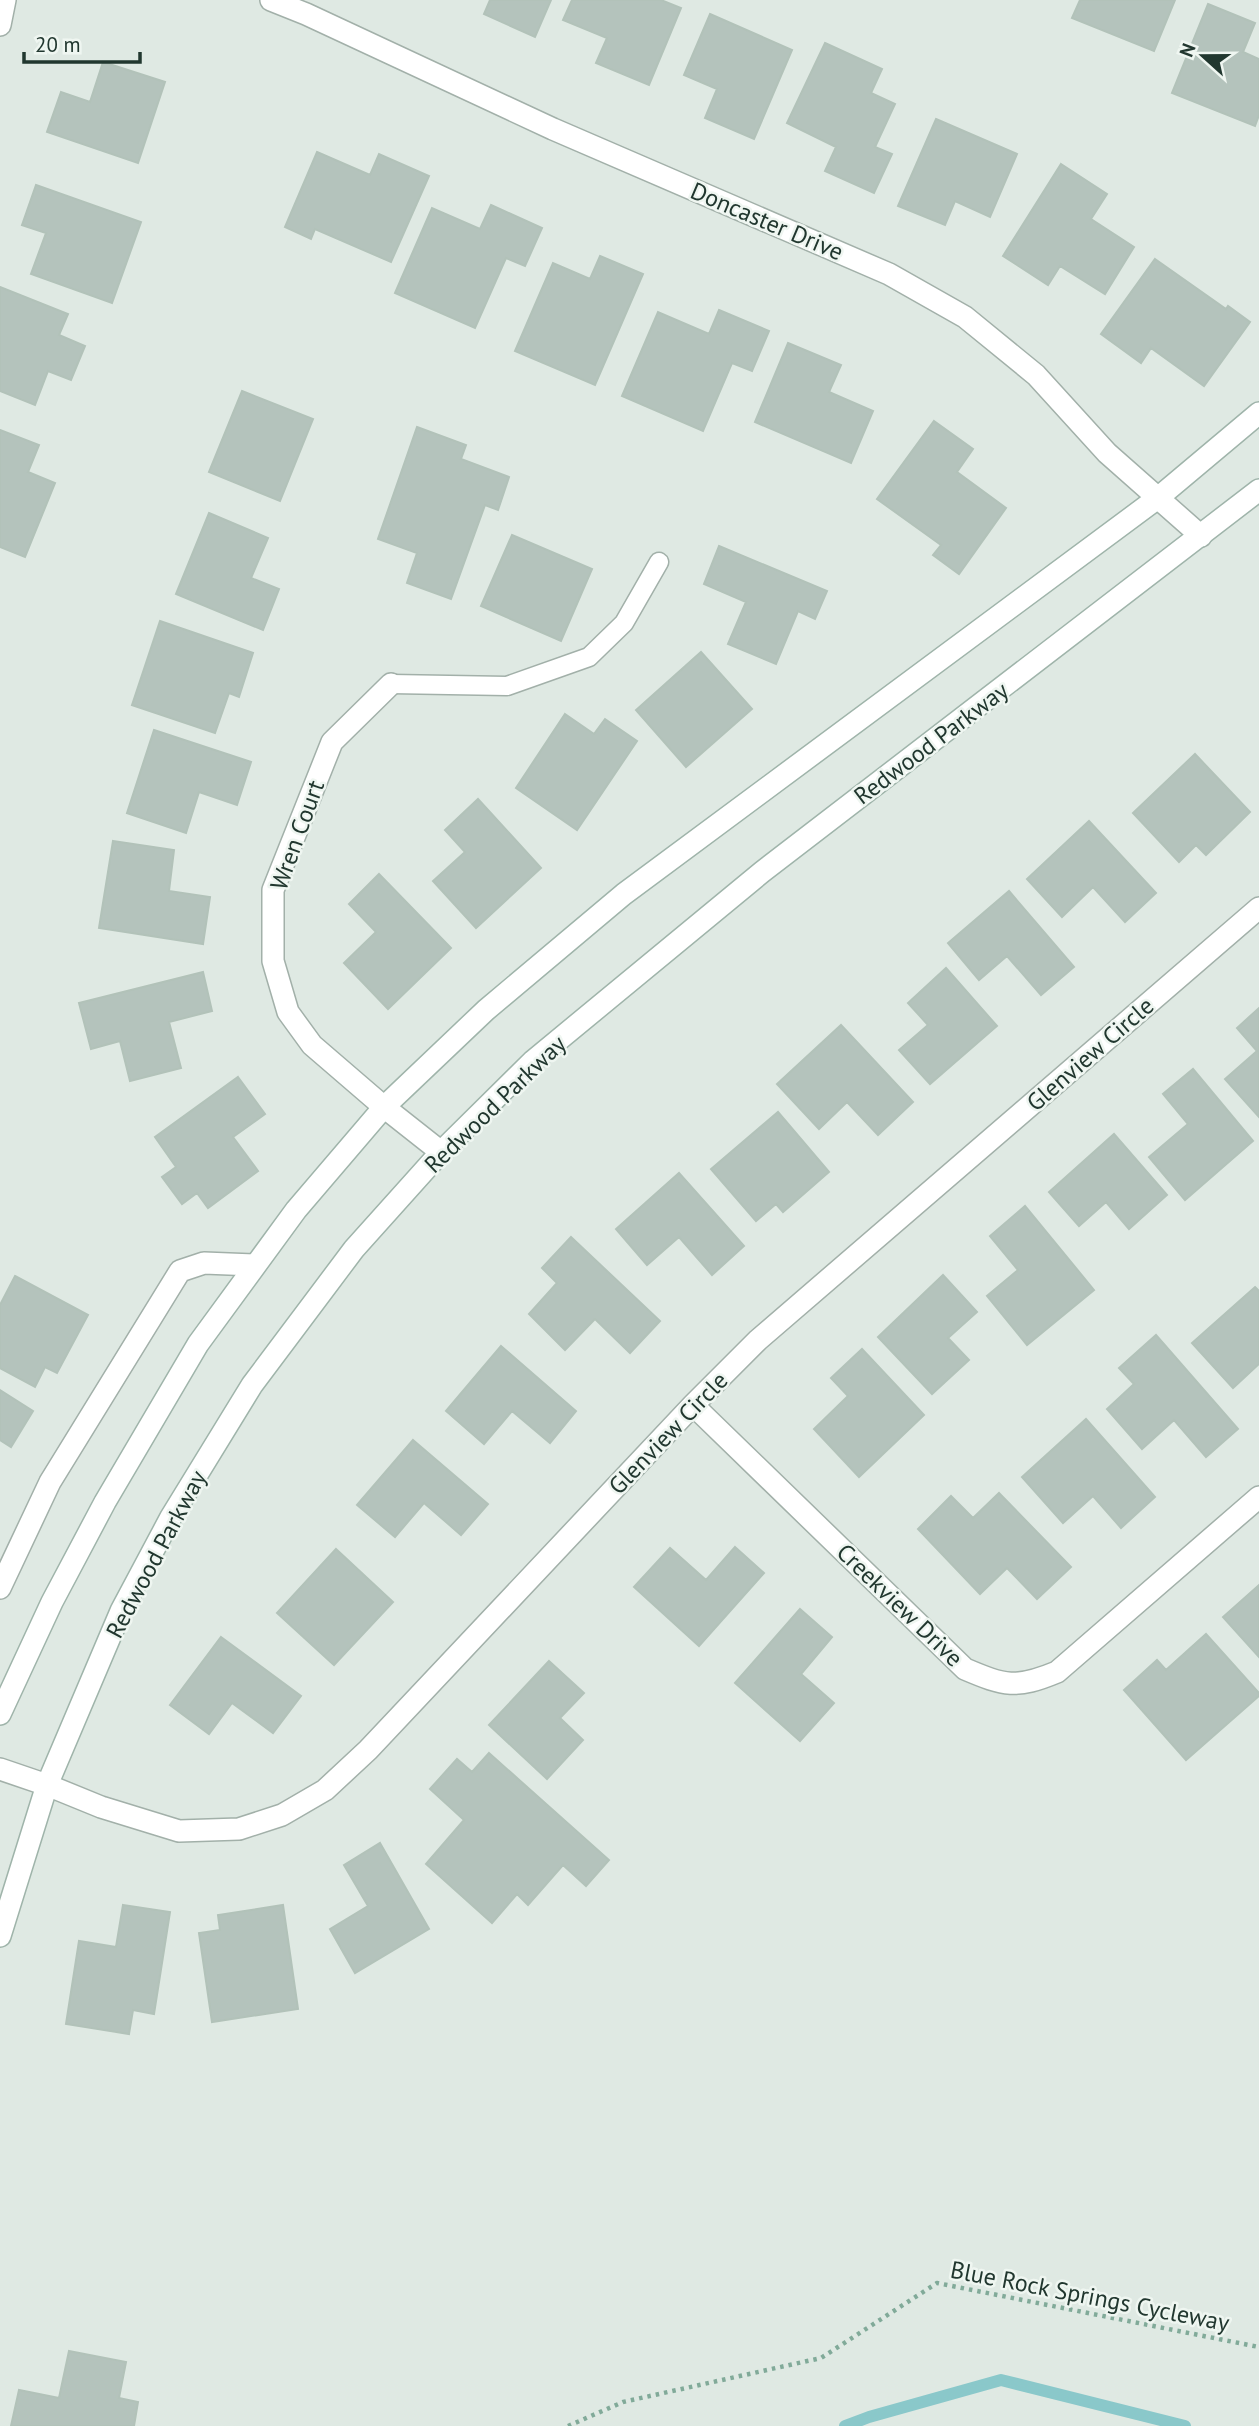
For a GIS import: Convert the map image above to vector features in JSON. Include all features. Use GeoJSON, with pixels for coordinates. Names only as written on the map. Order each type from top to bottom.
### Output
{"type":"FeatureCollection","features":[{"type":"Feature","properties":{"kind":"street"},"geometry":{"type":"LineString","coordinates":[[0,25],[5,0]]}},
{"type":"Feature","properties":{"kind":"street","name":"Doncaster Drive"},"geometry":{"type":"LineString","coordinates":[[271,0],[553,128],[889,274],[965,317],[1036,375],[1107,453],[1201,536]]}},
{"type":"Feature","properties":{"kind":"street"},"geometry":{"type":"LineString","coordinates":[[0,1714],[52,1602],[105,1502],[198,1344],[296,1210],[384,1107],[486,1010],[624,894],[1160,498],[1259,414]]}},
{"type":"Feature","properties":{"kind":"street","name":"Redwood Parkway"},"geometry":{"type":"LineString","coordinates":[[0,1936],[47,1785],[121,1611],[171,1517],[252,1385],[354,1249],[442,1152],[533,1061],[762,872],[1259,490]]}},
{"type":"Feature","properties":{"kind":"street","name":"Wren Court"},"geometry":{"type":"LineString","coordinates":[[391,684],[332,742],[274,890],[273,961],[288,1012],[312,1045],[384,1107],[442,1152]]}},
{"type":"Feature","properties":{"kind":"street","name":"Glenview Circle"},"geometry":{"type":"LineString","coordinates":[[0,1769],[101,1807],[180,1831],[239,1829],[282,1815],[325,1790],[368,1750],[692,1405],[758,1340],[1259,908]]}},
{"type":"Feature","properties":{"kind":"street"},"geometry":{"type":"LineString","coordinates":[[0,1588],[50,1482],[180,1271],[204,1263],[254,1265]]}},
{"type":"Feature","properties":{"kind":"street","name":"Creekview Drive"},"geometry":{"type":"LineString","coordinates":[[692,1405],[965,1668],[991,1680],[1014,1685],[1033,1682],[1057,1672],[1259,1497]]}},
{"type":"Feature","properties":{"kind":"lane"},"geometry":{"type":"LineString","coordinates":[[391,684],[507,686],[589,657],[624,623],[659,562]]}},
{"type":"Feature","properties":{"kind":"path","name":"Blue Rock Springs Cycleway"},"geometry":{"type":"LineString","coordinates":[[568,2426],[623,2402],[821,2358],[937,2283],[1259,2347]]}},
{"type":"Feature","properties":{"kind":"building"},"geometry":{"type":"Polygon","coordinates":[[[490,0],[551,0],[535,37],[484,14],[490,0]]]}},
{"type":"Feature","properties":{"kind":"building"},"geometry":{"type":"Polygon","coordinates":[[[572,0],[661,0],[681,8],[649,85],[596,63],[607,38],[563,20],[572,0]]]}},
{"type":"Feature","properties":{"kind":"building"},"geometry":{"type":"Polygon","coordinates":[[[1080,0],[1175,0],[1154,51],[1072,18],[1080,0]]]}},
{"type":"Feature","properties":{"kind":"building"},"geometry":{"type":"Polygon","coordinates":[[[1208,4],[1255,23],[1243,52],[1259,59],[1259,115],[1255,126],[1172,93],[1208,4]]]}},
{"type":"Feature","properties":{"kind":"building"},"geometry":{"type":"Polygon","coordinates":[[[710,14],[792,50],[754,139],[705,118],[717,89],[684,75],[710,14]]]}},
{"type":"Feature","properties":{"kind":"building"},"geometry":{"type":"Polygon","coordinates":[[[825,43],[882,69],[871,93],[895,104],[875,147],[892,154],[874,193],[825,171],[836,147],[787,123],[825,43]]]}},
{"type":"Feature","properties":{"kind":"building"},"geometry":{"type":"Polygon","coordinates":[[[103,62],[165,82],[138,163],[47,132],[61,92],[90,102],[103,62]]]}},
{"type":"Feature","properties":{"kind":"building"},"geometry":{"type":"Polygon","coordinates":[[[936,119],[1017,154],[990,217],[955,201],[945,225],[898,206],[936,119]]]}},
{"type":"Feature","properties":{"kind":"building"},"geometry":{"type":"Polygon","coordinates":[[[317,152],[370,175],[379,154],[429,176],[391,262],[315,229],[311,239],[285,227],[317,152]]]}},
{"type":"Feature","properties":{"kind":"building"},"geometry":{"type":"Polygon","coordinates":[[[1061,164],[1107,194],[1091,219],[1134,247],[1105,294],[1060,266],[1048,285],[1003,256],[1061,164]]]}},
{"type":"Feature","properties":{"kind":"building"},"geometry":{"type":"Polygon","coordinates":[[[36,185],[141,222],[112,303],[31,274],[46,233],[22,225],[36,185]]]}},
{"type":"Feature","properties":{"kind":"building"},"geometry":{"type":"Polygon","coordinates":[[[491,205],[542,228],[525,266],[506,258],[475,328],[395,293],[432,208],[480,229],[491,205]]]}},
{"type":"Feature","properties":{"kind":"building"},"geometry":{"type":"Polygon","coordinates":[[[600,256],[643,274],[595,385],[515,351],[553,263],[590,279],[600,256]]]}},
{"type":"Feature","properties":{"kind":"building"},"geometry":{"type":"Polygon","coordinates":[[[1155,259],[1226,309],[1228,306],[1250,322],[1204,386],[1151,348],[1141,363],[1101,334],[1155,259]]]}},
{"type":"Feature","properties":{"kind":"building"},"geometry":{"type":"Polygon","coordinates":[[[0,287],[68,314],[59,335],[85,346],[71,380],[48,371],[35,405],[0,391],[0,287]]]}},
{"type":"Feature","properties":{"kind":"building"},"geometry":{"type":"Polygon","coordinates":[[[719,310],[769,331],[752,371],[732,363],[703,431],[622,396],[658,312],[709,334],[719,310]]]}},
{"type":"Feature","properties":{"kind":"building"},"geometry":{"type":"Polygon","coordinates":[[[788,343],[841,365],[829,392],[873,411],[851,463],[755,422],[788,343]]]}},
{"type":"Feature","properties":{"kind":"building"},"geometry":{"type":"Polygon","coordinates":[[[242,391],[313,419],[280,501],[209,472],[242,391]]]}},
{"type":"Feature","properties":{"kind":"building"},"geometry":{"type":"Polygon","coordinates":[[[934,421],[973,449],[957,472],[1006,508],[959,574],[933,555],[941,545],[877,499],[934,421]]]}},
{"type":"Feature","properties":{"kind":"building"},"geometry":{"type":"Polygon","coordinates":[[[417,427],[466,445],[461,459],[509,477],[498,510],[485,505],[451,599],[407,583],[417,553],[378,539],[417,427]]]}},
{"type":"Feature","properties":{"kind":"building"},"geometry":{"type":"Polygon","coordinates":[[[0,430],[39,445],[28,472],[55,483],[25,557],[0,547],[0,430]]]}},
{"type":"Feature","properties":{"kind":"building"},"geometry":{"type":"Polygon","coordinates":[[[209,513],[268,538],[251,578],[279,589],[263,630],[176,594],[209,513]]]}},
{"type":"Feature","properties":{"kind":"building"},"geometry":{"type":"Polygon","coordinates":[[[512,535],[592,569],[561,641],[481,606],[512,535]]]}},
{"type":"Feature","properties":{"kind":"building"},"geometry":{"type":"Polygon","coordinates":[[[719,546],[827,591],[815,619],[798,611],[776,664],[728,644],[746,602],[704,584],[719,546]]]}},
{"type":"Feature","properties":{"kind":"building"},"geometry":{"type":"Polygon","coordinates":[[[160,621],[253,653],[239,697],[229,693],[215,733],[132,705],[160,621]]]}},
{"type":"Feature","properties":{"kind":"building"},"geometry":{"type":"Polygon","coordinates":[[[701,652],[752,709],[686,767],[636,710],[701,652]]]}},
{"type":"Feature","properties":{"kind":"building"},"geometry":{"type":"Polygon","coordinates":[[[565,714],[594,734],[605,719],[637,741],[577,830],[516,788],[565,714]]]}},
{"type":"Feature","properties":{"kind":"building"},"geometry":{"type":"Polygon","coordinates":[[[154,730],[251,762],[237,805],[199,792],[186,833],[127,813],[154,730]]]}},
{"type":"Feature","properties":{"kind":"building"},"geometry":{"type":"Polygon","coordinates":[[[1195,754],[1250,812],[1206,855],[1196,845],[1179,862],[1133,813],[1195,754]]]}},
{"type":"Feature","properties":{"kind":"building"},"geometry":{"type":"Polygon","coordinates":[[[478,799],[541,868],[476,928],[433,881],[465,852],[445,830],[478,799]]]}},
{"type":"Feature","properties":{"kind":"building"},"geometry":{"type":"Polygon","coordinates":[[[1089,821],[1156,893],[1125,922],[1093,887],[1062,917],[1027,879],[1089,821]]]}},
{"type":"Feature","properties":{"kind":"building"},"geometry":{"type":"Polygon","coordinates":[[[113,841],[174,850],[169,891],[210,897],[203,944],[99,928],[113,841]]]}},
{"type":"Feature","properties":{"kind":"building"},"geometry":{"type":"Polygon","coordinates":[[[379,874],[451,948],[388,1009],[344,963],[376,932],[349,904],[379,874]]]}},
{"type":"Feature","properties":{"kind":"building"},"geometry":{"type":"Polygon","coordinates":[[[1009,891],[1074,967],[1041,995],[1007,956],[979,980],[948,943],[1009,891]]]}},
{"type":"Feature","properties":{"kind":"building"},"geometry":{"type":"Polygon","coordinates":[[[946,968],[997,1026],[930,1084],[899,1050],[928,1025],[908,1003],[946,968]]]}},
{"type":"Feature","properties":{"kind":"building"},"geometry":{"type":"Polygon","coordinates":[[[203,972],[212,1011],[169,1022],[181,1068],[130,1081],[120,1041],[91,1049],[79,1003],[203,972]]]}},
{"type":"Feature","properties":{"kind":"building"},"geometry":{"type":"Polygon","coordinates":[[[1259,1008],[1259,1117],[1225,1079],[1257,1051],[1237,1028],[1259,1008]]]}},
{"type":"Feature","properties":{"kind":"building"},"geometry":{"type":"Polygon","coordinates":[[[841,1025],[913,1102],[878,1135],[847,1102],[819,1129],[777,1084],[841,1025]]]}},
{"type":"Feature","properties":{"kind":"building"},"geometry":{"type":"Polygon","coordinates":[[[1193,1069],[1253,1141],[1185,1200],[1149,1157],[1188,1124],[1163,1094],[1193,1069]]]}},
{"type":"Feature","properties":{"kind":"building"},"geometry":{"type":"Polygon","coordinates":[[[238,1077],[265,1114],[233,1137],[258,1171],[208,1208],[197,1193],[182,1204],[162,1177],[176,1167],[155,1137],[238,1077]]]}},
{"type":"Feature","properties":{"kind":"building"},"geometry":{"type":"Polygon","coordinates":[[[778,1112],[829,1172],[783,1212],[776,1204],[756,1221],[711,1169],[778,1112]]]}},
{"type":"Feature","properties":{"kind":"building"},"geometry":{"type":"Polygon","coordinates":[[[1114,1134],[1167,1195],[1129,1229],[1106,1202],[1079,1226],[1049,1192],[1114,1134]]]}},
{"type":"Feature","properties":{"kind":"building"},"geometry":{"type":"Polygon","coordinates":[[[679,1173],[744,1246],[712,1275],[679,1237],[647,1265],[616,1229],[679,1173]]]}},
{"type":"Feature","properties":{"kind":"building"},"geometry":{"type":"Polygon","coordinates":[[[1025,1206],[1094,1290],[1027,1345],[987,1296],[1018,1270],[990,1236],[1025,1206]]]}},
{"type":"Feature","properties":{"kind":"building"},"geometry":{"type":"Polygon","coordinates":[[[571,1237],[660,1321],[630,1353],[595,1319],[565,1350],[529,1314],[557,1283],[542,1268],[571,1237]]]}},
{"type":"Feature","properties":{"kind":"building"},"geometry":{"type":"Polygon","coordinates":[[[943,1275],[977,1312],[948,1338],[969,1360],[932,1394],[878,1337],[943,1275]]]}},
{"type":"Feature","properties":{"kind":"building"},"geometry":{"type":"Polygon","coordinates":[[[15,1276],[88,1315],[57,1373],[45,1367],[35,1387],[0,1368],[0,1305],[15,1276]]]}},
{"type":"Feature","properties":{"kind":"building"},"geometry":{"type":"Polygon","coordinates":[[[1255,1287],[1259,1291],[1259,1364],[1233,1388],[1192,1343],[1255,1287]]]}},
{"type":"Feature","properties":{"kind":"building"},"geometry":{"type":"Polygon","coordinates":[[[1156,1335],[1238,1429],[1206,1457],[1174,1420],[1142,1449],[1107,1409],[1134,1384],[1119,1368],[1156,1335]]]}},
{"type":"Feature","properties":{"kind":"building"},"geometry":{"type":"Polygon","coordinates":[[[501,1346],[576,1411],[550,1443],[512,1411],[484,1444],[446,1411],[501,1346]]]}},
{"type":"Feature","properties":{"kind":"building"},"geometry":{"type":"Polygon","coordinates":[[[862,1349],[924,1415],[859,1477],[814,1429],[848,1396],[831,1378],[862,1349]]]}},
{"type":"Feature","properties":{"kind":"building"},"geometry":{"type":"Polygon","coordinates":[[[0,1390],[33,1411],[11,1447],[0,1440],[0,1390]]]}},
{"type":"Feature","properties":{"kind":"building"},"geometry":{"type":"Polygon","coordinates":[[[1086,1419],[1155,1497],[1121,1528],[1093,1496],[1063,1523],[1022,1477],[1086,1419]]]}},
{"type":"Feature","properties":{"kind":"building"},"geometry":{"type":"Polygon","coordinates":[[[413,1440],[488,1504],[461,1535],[424,1503],[395,1537],[357,1505],[413,1440]]]}},
{"type":"Feature","properties":{"kind":"building"},"geometry":{"type":"Polygon","coordinates":[[[999,1493],[1071,1567],[1037,1599],[1007,1568],[980,1594],[918,1529],[951,1496],[973,1518],[999,1493]]]}},
{"type":"Feature","properties":{"kind":"building"},"geometry":{"type":"Polygon","coordinates":[[[735,1547],[764,1573],[699,1646],[634,1587],[670,1548],[706,1580],[735,1547]]]}},
{"type":"Feature","properties":{"kind":"building"},"geometry":{"type":"Polygon","coordinates":[[[336,1549],[393,1602],[334,1665],[277,1613],[336,1549]]]}},
{"type":"Feature","properties":{"kind":"building"},"geometry":{"type":"Polygon","coordinates":[[[1259,1585],[1259,1657],[1223,1617],[1259,1585]]]}},
{"type":"Feature","properties":{"kind":"building"},"geometry":{"type":"Polygon","coordinates":[[[800,1609],[832,1637],[801,1674],[834,1703],[800,1741],[735,1683],[800,1609]]]}},
{"type":"Feature","properties":{"kind":"building"},"geometry":{"type":"Polygon","coordinates":[[[1206,1634],[1259,1696],[1186,1760],[1124,1690],[1157,1660],[1166,1670],[1206,1634]]]}},
{"type":"Feature","properties":{"kind":"building"},"geometry":{"type":"Polygon","coordinates":[[[221,1637],[301,1696],[273,1733],[232,1703],[209,1734],[170,1705],[221,1637]]]}},
{"type":"Feature","properties":{"kind":"building"},"geometry":{"type":"Polygon","coordinates":[[[549,1661],[584,1693],[560,1718],[583,1740],[547,1779],[489,1725],[549,1661]]]}},
{"type":"Feature","properties":{"kind":"building"},"geometry":{"type":"Polygon","coordinates":[[[489,1753],[609,1860],[586,1886],[563,1865],[528,1905],[517,1894],[492,1923],[426,1864],[464,1820],[430,1789],[457,1759],[472,1772],[489,1753]]]}},
{"type":"Feature","properties":{"kind":"building"},"geometry":{"type":"Polygon","coordinates":[[[380,1843],[429,1929],[355,1973],[330,1929],[368,1906],[344,1865],[380,1843]]]}},
{"type":"Feature","properties":{"kind":"building"},"geometry":{"type":"Polygon","coordinates":[[[123,1905],[170,1912],[154,2014],[133,2010],[129,2034],[66,2024],[79,1941],[116,1947],[123,1905]]]}},
{"type":"Feature","properties":{"kind":"building"},"geometry":{"type":"Polygon","coordinates":[[[283,1905],[298,2009],[212,2022],[199,1933],[220,1930],[218,1915],[283,1905]]]}},
{"type":"Feature","properties":{"kind":"building"},"geometry":{"type":"Polygon","coordinates":[[[69,2351],[126,2362],[119,2398],[138,2402],[134,2426],[11,2426],[19,2390],[59,2398],[69,2351]]]}},
{"type":"Feature","properties":{"kind":"waterway"},"geometry":{"type":"LineString","coordinates":[[845,2426],[1001,2380],[1185,2426]]}}]}
